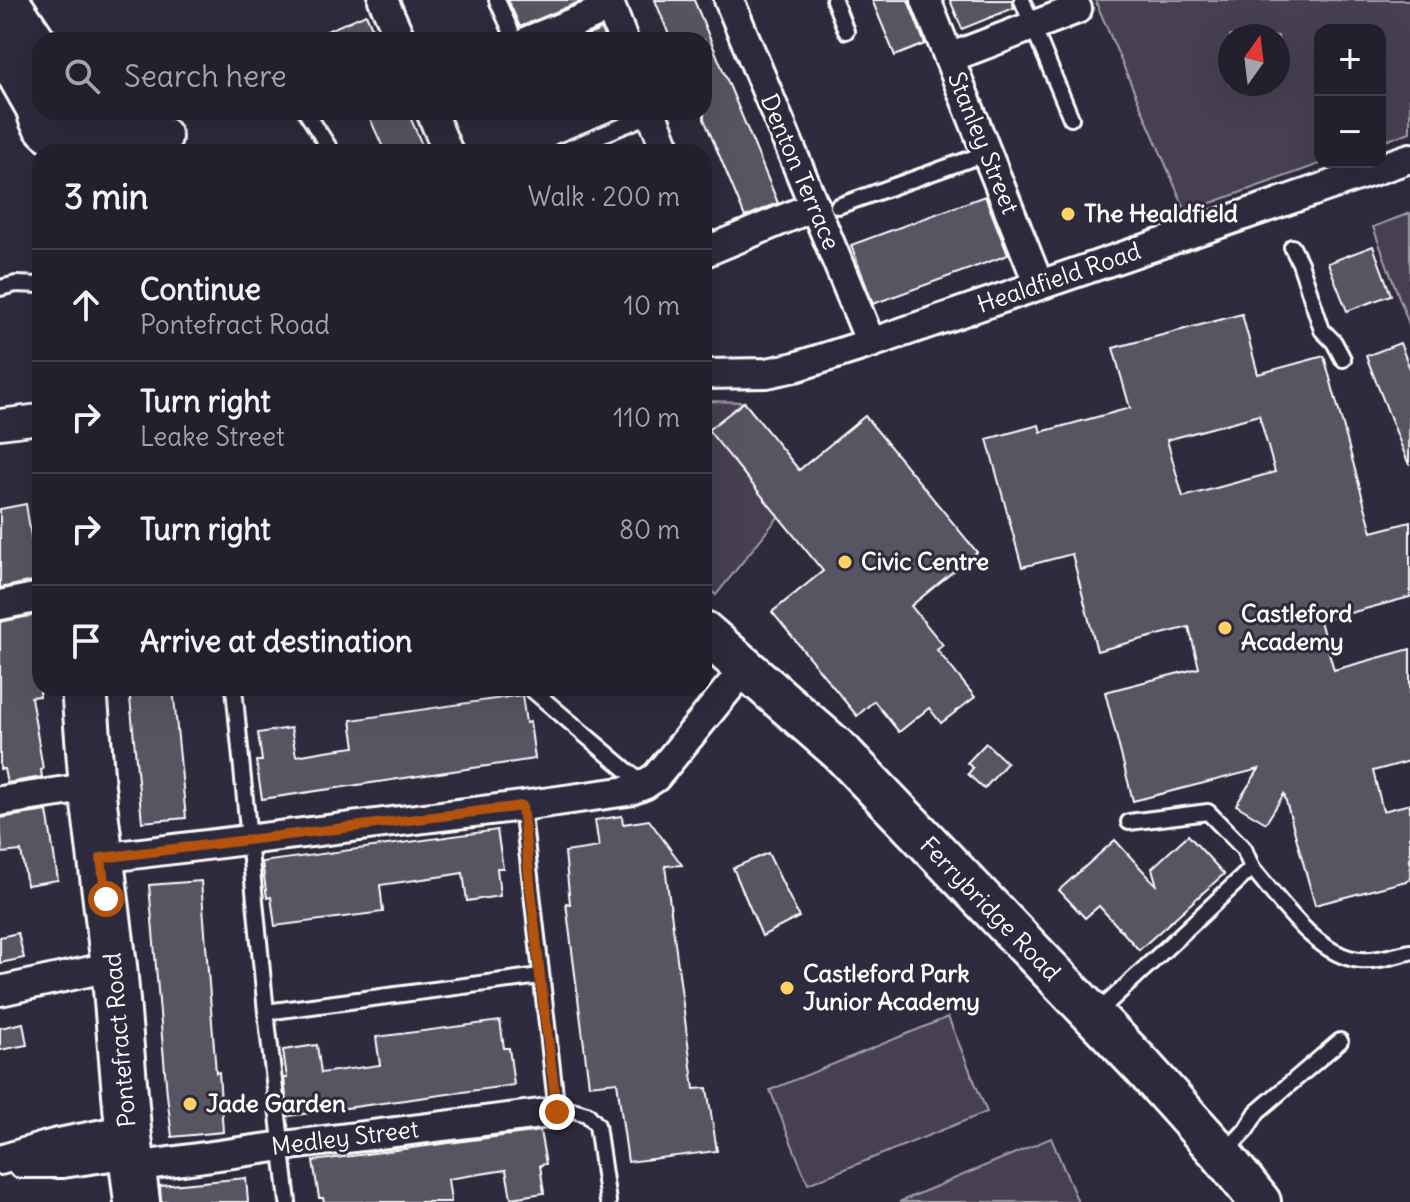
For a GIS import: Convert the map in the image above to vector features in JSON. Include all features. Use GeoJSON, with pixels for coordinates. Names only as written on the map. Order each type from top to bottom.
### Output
{"type":"FeatureCollection","features":[{"type":"Feature","properties":{"kind":"main road"},"geometry":{"type":"LineString","coordinates":[[5,0],[11,48],[32,76]]}},
{"type":"Feature","properties":{"kind":"main road","name":"Pontefract Road"},"geometry":{"type":"LineString","coordinates":[[85,696],[133,1163]]}},
{"type":"Feature","properties":{"kind":"street"},"geometry":{"type":"LineString","coordinates":[[383,0],[397,32]]}},
{"type":"Feature","properties":{"kind":"street","name":"Denton Terrace"},"geometry":{"type":"LineString","coordinates":[[729,0],[826,206],[871,343]]}},
{"type":"Feature","properties":{"kind":"street","name":"Stanley Street"},"geometry":{"type":"LineString","coordinates":[[926,0],[1039,285]]}},
{"type":"Feature","properties":{"kind":"street"},"geometry":{"type":"LineString","coordinates":[[548,32],[600,8],[617,32]]}},
{"type":"Feature","properties":{"kind":"street"},"geometry":{"type":"LineString","coordinates":[[949,58],[1077,9]]}},
{"type":"Feature","properties":{"kind":"street"},"geometry":{"type":"LineString","coordinates":[[434,120],[445,144]]}},
{"type":"Feature","properties":{"kind":"street"},"geometry":{"type":"LineString","coordinates":[[655,120],[664,144]]}},
{"type":"Feature","properties":{"kind":"street"},"geometry":{"type":"LineString","coordinates":[[69,124],[163,144]]}},
{"type":"Feature","properties":{"kind":"street","name":"Healdfield Road"},"geometry":{"type":"LineString","coordinates":[[712,374],[767,373],[795,367],[1410,158]]}},
{"type":"Feature","properties":{"kind":"street"},"geometry":{"type":"LineString","coordinates":[[712,249],[826,206]]}},
{"type":"Feature","properties":{"kind":"street"},"geometry":{"type":"LineString","coordinates":[[0,424],[32,420]]}},
{"type":"Feature","properties":{"kind":"street"},"geometry":{"type":"LineString","coordinates":[[0,605],[32,599]]}},
{"type":"Feature","properties":{"kind":"street","name":"Ferrybridge Road"},"geometry":{"type":"LineString","coordinates":[[712,639],[841,752],[1143,1067],[1260,1202]]}},
{"type":"Feature","properties":{"kind":"street"},"geometry":{"type":"LineString","coordinates":[[101,858],[628,791],[656,777],[746,667]]}},
{"type":"Feature","properties":{"kind":"street"},"geometry":{"type":"LineString","coordinates":[[0,801],[92,787]]}},
{"type":"Feature","properties":{"kind":"street"},"geometry":{"type":"LineString","coordinates":[[0,991],[114,966]]}},
{"type":"Feature","properties":{"kind":"street","name":"Medley Street"},"geometry":{"type":"LineString","coordinates":[[0,1161],[54,1144],[133,1163],[557,1112]]}},
{"type":"Feature","properties":{"kind":"lane"},"geometry":{"type":"LineString","coordinates":[[497,0],[511,32]]}},
{"type":"Feature","properties":{"kind":"lane"},"geometry":{"type":"LineString","coordinates":[[834,0],[846,31]]}},
{"type":"Feature","properties":{"kind":"lane"},"geometry":{"type":"LineString","coordinates":[[1022,0],[1071,118]]}},
{"type":"Feature","properties":{"kind":"lane"},"geometry":{"type":"LineString","coordinates":[[311,120],[327,144]]}},
{"type":"Feature","properties":{"kind":"lane"},"geometry":{"type":"LineString","coordinates":[[579,144],[635,120]]}},
{"type":"Feature","properties":{"kind":"lane"},"geometry":{"type":"LineString","coordinates":[[826,206],[987,153]]}},
{"type":"Feature","properties":{"kind":"lane"},"geometry":{"type":"LineString","coordinates":[[1292,247],[1322,330],[1334,342],[1343,359]]}},
{"type":"Feature","properties":{"kind":"lane"},"geometry":{"type":"LineString","coordinates":[[0,288],[32,285]]}},
{"type":"Feature","properties":{"kind":"lane"},"geometry":{"type":"LineString","coordinates":[[235,696],[288,1202]]}},
{"type":"Feature","properties":{"kind":"lane"},"geometry":{"type":"LineString","coordinates":[[539,696],[644,785]]}},
{"type":"Feature","properties":{"kind":"lane"},"geometry":{"type":"LineString","coordinates":[[522,806],[557,1112],[573,1110],[587,1114],[597,1125],[608,1202]]}},
{"type":"Feature","properties":{"kind":"lane"},"geometry":{"type":"LineString","coordinates":[[1129,822],[1208,812],[1244,849],[1252,868],[1300,925],[1323,945],[1341,957],[1364,961],[1410,952]]}},
{"type":"Feature","properties":{"kind":"lane"},"geometry":{"type":"LineString","coordinates":[[1094,1016],[1252,868]]}},
{"type":"Feature","properties":{"kind":"lane"},"geometry":{"type":"LineString","coordinates":[[266,1012],[540,976]]}},
{"type":"Feature","properties":{"kind":"lane"},"geometry":{"type":"LineString","coordinates":[[1222,1155],[1246,1130],[1257,1112],[1340,1041]]}},
{"type":"Feature","properties":{"kind":"shaded area"},"geometry":{"type":"Polygon","coordinates":[[[1095,0],[1410,0],[1410,132],[1386,141],[1386,24],[1314,24],[1314,166],[1186,212],[1095,0]]]}},
{"type":"Feature","properties":{"kind":"shaded area"},"geometry":{"type":"Polygon","coordinates":[[[1410,213],[1410,327],[1373,227],[1410,213]]]}},
{"type":"Feature","properties":{"kind":"shaded area"},"geometry":{"type":"Polygon","coordinates":[[[712,401],[744,402],[712,429],[712,401]]]}},
{"type":"Feature","properties":{"kind":"shaded area"},"geometry":{"type":"Polygon","coordinates":[[[712,435],[779,516],[716,595],[712,592],[712,435]]]}},
{"type":"Feature","properties":{"kind":"shaded area"},"geometry":{"type":"Polygon","coordinates":[[[948,1017],[987,1112],[808,1184],[770,1090],[948,1017]]]}},
{"type":"Feature","properties":{"kind":"shaded area"},"geometry":{"type":"Polygon","coordinates":[[[1051,1138],[1078,1202],[899,1202],[1051,1138]]]}},
{"type":"Feature","properties":{"kind":"building"},"geometry":{"type":"Polygon","coordinates":[[[508,0],[584,0],[520,27],[508,0]]]}},
{"type":"Feature","properties":{"kind":"building"},"geometry":{"type":"Polygon","coordinates":[[[655,0],[694,0],[707,32],[668,32],[655,0]]]}},
{"type":"Feature","properties":{"kind":"building"},"geometry":{"type":"Polygon","coordinates":[[[872,0],[908,0],[925,44],[895,56],[872,0]]]}},
{"type":"Feature","properties":{"kind":"building"},"geometry":{"type":"Polygon","coordinates":[[[950,0],[1012,0],[1014,8],[962,29],[950,0]]]}},
{"type":"Feature","properties":{"kind":"building"},"geometry":{"type":"Polygon","coordinates":[[[366,14],[374,32],[324,32],[366,14]]]}},
{"type":"Feature","properties":{"kind":"building"},"geometry":{"type":"Polygon","coordinates":[[[712,44],[778,203],[745,217],[704,120],[712,120],[712,44]]]}},
{"type":"Feature","properties":{"kind":"building"},"geometry":{"type":"Polygon","coordinates":[[[371,120],[411,120],[422,144],[381,144],[371,120]]]}},
{"type":"Feature","properties":{"kind":"building"},"geometry":{"type":"Polygon","coordinates":[[[985,196],[1008,255],[873,304],[851,245],[985,196]]]}},
{"type":"Feature","properties":{"kind":"building"},"geometry":{"type":"Polygon","coordinates":[[[1373,246],[1391,295],[1347,311],[1328,263],[1373,246]]]}},
{"type":"Feature","properties":{"kind":"building"},"geometry":{"type":"Polygon","coordinates":[[[1242,314],[1258,374],[1324,356],[1372,532],[1410,522],[1410,597],[1320,621],[1334,670],[1410,649],[1410,761],[1373,771],[1383,811],[1410,804],[1410,880],[1315,905],[1284,794],[1266,823],[1236,805],[1259,769],[1133,801],[1105,692],[1199,668],[1189,627],[1097,651],[1072,554],[1022,567],[987,439],[1039,425],[1041,432],[1130,408],[1113,348],[1242,314]],[[1259,415],[1167,440],[1183,497],[1275,472],[1259,415]]]}},
{"type":"Feature","properties":{"kind":"building"},"geometry":{"type":"Polygon","coordinates":[[[1400,343],[1410,369],[1409,465],[1366,356],[1400,343]]]}},
{"type":"Feature","properties":{"kind":"building","name":"Civic Centre"},"geometry":{"type":"Polygon","coordinates":[[[744,402],[799,470],[865,416],[977,552],[911,606],[943,645],[937,650],[975,697],[941,723],[929,708],[899,732],[874,701],[857,716],[772,612],[823,571],[712,435],[712,427],[744,402]]]}},
{"type":"Feature","properties":{"kind":"building"},"geometry":{"type":"Polygon","coordinates":[[[26,504],[32,542],[32,581],[0,588],[0,509],[26,504]]]}},
{"type":"Feature","properties":{"kind":"building"},"geometry":{"type":"Polygon","coordinates":[[[32,616],[32,696],[40,696],[31,697],[42,777],[7,783],[4,769],[0,769],[0,622],[32,616]]]}},
{"type":"Feature","properties":{"kind":"building"},"geometry":{"type":"Polygon","coordinates":[[[130,696],[174,696],[186,818],[142,822],[130,696]]]}},
{"type":"Feature","properties":{"kind":"building"},"geometry":{"type":"Polygon","coordinates":[[[522,696],[526,723],[530,722],[535,759],[262,799],[256,761],[262,761],[258,733],[291,728],[296,756],[355,747],[351,720],[522,696]]]}},
{"type":"Feature","properties":{"kind":"building"},"geometry":{"type":"Polygon","coordinates":[[[986,743],[1007,763],[984,789],[968,774],[973,768],[967,763],[986,743]]]}},
{"type":"Feature","properties":{"kind":"building"},"geometry":{"type":"Polygon","coordinates":[[[47,811],[58,880],[27,885],[21,851],[2,853],[0,818],[47,811]]]}},
{"type":"Feature","properties":{"kind":"building"},"geometry":{"type":"Polygon","coordinates":[[[622,816],[623,824],[649,820],[682,865],[665,866],[694,1089],[707,1088],[717,1151],[628,1162],[617,1082],[589,1085],[566,903],[570,904],[565,852],[599,847],[595,820],[622,816]]]}},
{"type":"Feature","properties":{"kind":"building"},"geometry":{"type":"Polygon","coordinates":[[[497,830],[503,868],[497,868],[500,896],[467,901],[463,873],[380,885],[383,912],[275,926],[262,862],[497,830]]]}},
{"type":"Feature","properties":{"kind":"building"},"geometry":{"type":"Polygon","coordinates":[[[1188,835],[1224,874],[1139,950],[1099,906],[1085,918],[1059,890],[1115,840],[1157,886],[1152,868],[1188,835]]]}},
{"type":"Feature","properties":{"kind":"building"},"geometry":{"type":"Polygon","coordinates":[[[768,853],[799,917],[762,936],[733,868],[768,853]]]}},
{"type":"Feature","properties":{"kind":"building"},"geometry":{"type":"Polygon","coordinates":[[[201,881],[223,1132],[172,1137],[149,885],[201,881]]]}},
{"type":"Feature","properties":{"kind":"building"},"geometry":{"type":"Polygon","coordinates":[[[18,933],[24,958],[0,963],[0,937],[18,933]]]}},
{"type":"Feature","properties":{"kind":"building"},"geometry":{"type":"Polygon","coordinates":[[[500,1021],[504,1048],[509,1048],[514,1085],[288,1116],[283,1050],[317,1045],[321,1073],[380,1065],[376,1037],[500,1021]]]}},
{"type":"Feature","properties":{"kind":"building"},"geometry":{"type":"Polygon","coordinates":[[[23,1023],[27,1045],[0,1050],[0,1028],[23,1023]]]}},
{"type":"Feature","properties":{"kind":"building"},"geometry":{"type":"Polygon","coordinates":[[[540,1131],[546,1164],[540,1165],[544,1193],[511,1198],[506,1170],[448,1179],[451,1202],[324,1202],[323,1198],[319,1198],[313,1161],[540,1131]]]}},
{"type":"Feature","properties":{"kind":"building"},"geometry":{"type":"Polygon","coordinates":[[[246,1178],[248,1202],[161,1202],[160,1186],[246,1178]]]}},
{"type":"Feature","properties":{"kind":"place","name":"The Healdfield"},"geometry":{"type":"Point","coordinates":[1068,214]}},
{"type":"Feature","properties":{"kind":"place","name":"Civic Centre"},"geometry":{"type":"Point","coordinates":[845,562]}},
{"type":"Feature","properties":{"kind":"place","name":"Castleford Academy"},"geometry":{"type":"Point","coordinates":[1225,628]}},
{"type":"Feature","properties":{"kind":"place","name":"Castleford Park Junior Academy"},"geometry":{"type":"Point","coordinates":[787,988]}},
{"type":"Feature","properties":{"kind":"place","name":"Jade Garden"},"geometry":{"type":"Point","coordinates":[190,1104]}},
{"type":"Feature","properties":{"kind":"route"},"geometry":{"type":"LineString","coordinates":[[106,899],[101,858],[522,806],[557,1112]]}}]}
